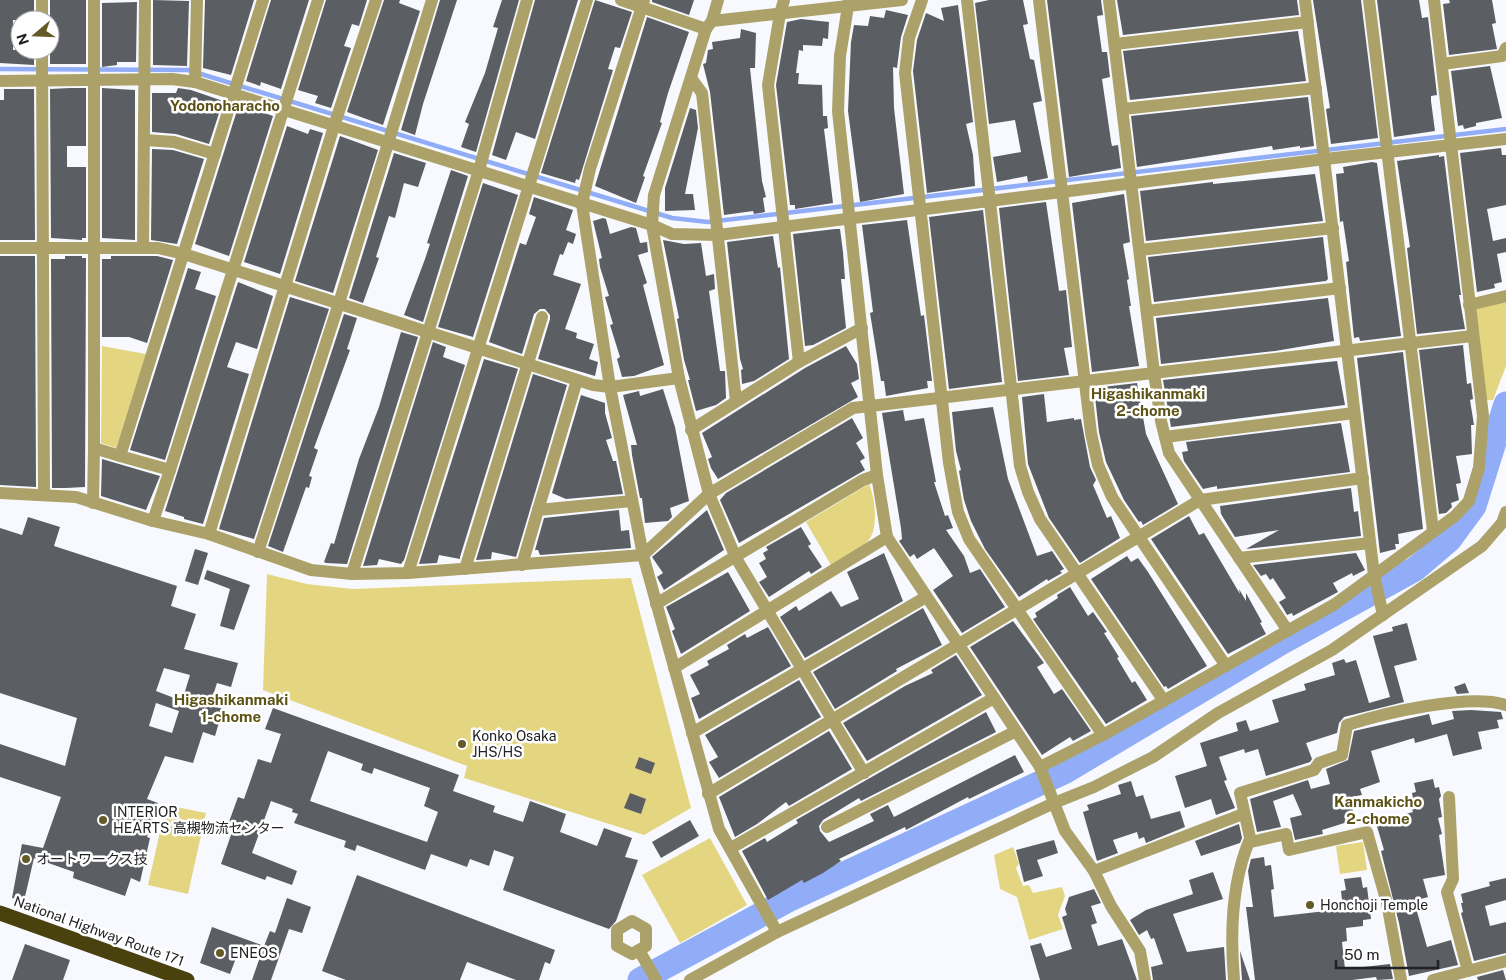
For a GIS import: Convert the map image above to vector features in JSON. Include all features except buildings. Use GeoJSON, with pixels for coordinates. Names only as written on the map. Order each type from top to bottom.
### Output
{"type":"FeatureCollection","features":[{"type":"Feature","properties":{"kind":"highway","name":"National Highway Route 171"},"geometry":{"type":"LineString","coordinates":[[0,913],[187,980]]}},
{"type":"Feature","properties":{"kind":"street"},"geometry":{"type":"LineString","coordinates":[[93,503],[94,0]]}},
{"type":"Feature","properties":{"kind":"street"},"geometry":{"type":"LineString","coordinates":[[143,248],[146,0]]}},
{"type":"Feature","properties":{"kind":"street"},"geometry":{"type":"LineString","coordinates":[[195,82],[197,0]]}},
{"type":"Feature","properties":{"kind":"street"},"geometry":{"type":"LineString","coordinates":[[120,456],[263,0]]}},
{"type":"Feature","properties":{"kind":"street"},"geometry":{"type":"LineString","coordinates":[[153,521],[318,0]]}},
{"type":"Feature","properties":{"kind":"street"},"geometry":{"type":"LineString","coordinates":[[210,534],[334,126],[376,0]]}},
{"type":"Feature","properties":{"kind":"street"},"geometry":{"type":"LineString","coordinates":[[258,552],[339,303],[432,0]]}},
{"type":"Feature","properties":{"kind":"street"},"geometry":{"type":"LineString","coordinates":[[352,574],[479,170],[526,0]]}},
{"type":"Feature","properties":{"kind":"street"},"geometry":{"type":"LineString","coordinates":[[408,574],[587,0]]}},
{"type":"Feature","properties":{"kind":"street"},"geometry":{"type":"LineString","coordinates":[[621,0],[643,3],[709,25],[848,3],[902,0]]}},
{"type":"Feature","properties":{"kind":"street"},"geometry":{"type":"LineString","coordinates":[[718,0],[654,195],[652,225],[680,378],[691,430],[709,494],[736,558],[864,773]]}},
{"type":"Feature","properties":{"kind":"street"},"geometry":{"type":"LineString","coordinates":[[784,0],[768,85],[799,362]]}},
{"type":"Feature","properties":{"kind":"street"},"geometry":{"type":"LineString","coordinates":[[922,0],[909,38],[905,73],[949,463],[958,512],[969,539],[1103,735]]}},
{"type":"Feature","properties":{"kind":"street"},"geometry":{"type":"LineString","coordinates":[[967,0],[1020,466],[1028,492],[1040,519],[1164,701]]}},
{"type":"Feature","properties":{"kind":"street"},"geometry":{"type":"LineString","coordinates":[[1038,0],[1090,434],[1098,465],[1112,497],[1226,666]]}},
{"type":"Feature","properties":{"kind":"street"},"geometry":{"type":"LineString","coordinates":[[1109,0],[1154,373],[1169,453],[1288,631]]}},
{"type":"Feature","properties":{"kind":"street"},"geometry":{"type":"LineString","coordinates":[[1306,0],[1374,575],[1383,615]]}},
{"type":"Feature","properties":{"kind":"street"},"geometry":{"type":"LineString","coordinates":[[1369,0],[1433,531]]}},
{"type":"Feature","properties":{"kind":"street"},"geometry":{"type":"LineString","coordinates":[[1040,767],[1103,735],[1335,604],[1455,516],[1469,501],[1479,468],[1483,416],[1472,336],[1452,145],[1434,0]]}},
{"type":"Feature","properties":{"kind":"street"},"geometry":{"type":"LineString","coordinates":[[643,3],[590,170],[582,204],[610,387],[643,555],[656,604],[719,829],[775,927]]}},
{"type":"Feature","properties":{"kind":"street"},"geometry":{"type":"LineString","coordinates":[[848,3],[840,56],[838,111],[851,218],[877,475],[887,537],[1040,767],[1066,832],[1094,871],[1111,906],[1140,951],[1146,980]]}},
{"type":"Feature","properties":{"kind":"street"},"geometry":{"type":"LineString","coordinates":[[1115,44],[1308,22]]}},
{"type":"Feature","properties":{"kind":"street"},"geometry":{"type":"LineString","coordinates":[[1442,64],[1502,56],[1506,48]]}},
{"type":"Feature","properties":{"kind":"street"},"geometry":{"type":"LineString","coordinates":[[42,60],[44,494]]}},
{"type":"Feature","properties":{"kind":"street"},"geometry":{"type":"LineString","coordinates":[[691,78],[702,93],[736,401]]}},
{"type":"Feature","properties":{"kind":"street"},"geometry":{"type":"LineString","coordinates":[[0,80],[195,82],[652,225],[672,234],[718,235],[1387,152],[1506,140]]}},
{"type":"Feature","properties":{"kind":"street"},"geometry":{"type":"LineString","coordinates":[[1123,109],[1316,88]]}},
{"type":"Feature","properties":{"kind":"street"},"geometry":{"type":"LineString","coordinates":[[145,140],[174,142],[215,154]]}},
{"type":"Feature","properties":{"kind":"street"},"geometry":{"type":"LineString","coordinates":[[1140,250],[1333,228]]}},
{"type":"Feature","properties":{"kind":"street"},"geometry":{"type":"LineString","coordinates":[[0,248],[158,248],[184,254],[592,385],[610,387],[680,378]]}},
{"type":"Feature","properties":{"kind":"street"},"geometry":{"type":"LineString","coordinates":[[1147,311],[1340,288]]}},
{"type":"Feature","properties":{"kind":"street"},"geometry":{"type":"LineString","coordinates":[[1469,305],[1506,296]]}},
{"type":"Feature","properties":{"kind":"street"},"geometry":{"type":"LineString","coordinates":[[465,569],[542,317]]}},
{"type":"Feature","properties":{"kind":"street"},"geometry":{"type":"LineString","coordinates":[[691,430],[799,362],[862,328]]}},
{"type":"Feature","properties":{"kind":"street"},"geometry":{"type":"LineString","coordinates":[[0,493],[76,497],[153,521],[210,534],[311,570],[352,574],[408,574],[643,555],[709,494],[853,408],[1472,336]]}},
{"type":"Feature","properties":{"kind":"street"},"geometry":{"type":"LineString","coordinates":[[522,565],[578,380]]}},
{"type":"Feature","properties":{"kind":"street"},"geometry":{"type":"LineString","coordinates":[[1165,437],[1354,413]]}},
{"type":"Feature","properties":{"kind":"street"},"geometry":{"type":"LineString","coordinates":[[94,448],[170,470]]}},
{"type":"Feature","properties":{"kind":"street"},"geometry":{"type":"LineString","coordinates":[[656,604],[864,480],[877,475]]}},
{"type":"Feature","properties":{"kind":"street"},"geometry":{"type":"LineString","coordinates":[[708,794],[1200,500],[1363,478]]}},
{"type":"Feature","properties":{"kind":"street"},"geometry":{"type":"LineString","coordinates":[[538,510],[632,501]]}},
{"type":"Feature","properties":{"kind":"street"},"geometry":{"type":"LineString","coordinates":[[690,980],[775,927],[1094,787],[1153,757],[1218,714],[1332,650],[1383,615],[1482,546],[1502,523],[1506,512]]}},
{"type":"Feature","properties":{"kind":"street"},"geometry":{"type":"LineString","coordinates":[[674,668],[887,537]]}},
{"type":"Feature","properties":{"kind":"street"},"geometry":{"type":"LineString","coordinates":[[1239,558],[1370,543]]}},
{"type":"Feature","properties":{"kind":"street"},"geometry":{"type":"LineString","coordinates":[[692,733],[926,596]]}},
{"type":"Feature","properties":{"kind":"street"},"geometry":{"type":"LineString","coordinates":[[731,848],[994,698]]}},
{"type":"Feature","properties":{"kind":"street"},"geometry":{"type":"LineString","coordinates":[[1234,980],[1231,950],[1235,895],[1242,858],[1250,839],[1243,814],[1240,793],[1314,770],[1319,763],[1342,755],[1347,726],[1367,719],[1432,706],[1476,702],[1506,705]]}},
{"type":"Feature","properties":{"kind":"street"},"geometry":{"type":"LineString","coordinates":[[826,827],[1016,731]]}},
{"type":"Feature","properties":{"kind":"street"},"geometry":{"type":"LineString","coordinates":[[1449,797],[1453,879],[1447,892],[1468,971]]}},
{"type":"Feature","properties":{"kind":"street"},"geometry":{"type":"LineString","coordinates":[[1094,871],[1243,814]]}},
{"type":"Feature","properties":{"kind":"street"},"geometry":{"type":"LineString","coordinates":[[1250,839],[1251,842],[1286,834],[1288,850],[1367,832],[1387,903],[1401,980]]}},
{"type":"Feature","properties":{"kind":"street"},"geometry":{"type":"LineString","coordinates":[[639,950],[656,980]]}},
{"type":"Feature","properties":{"kind":"street"},"geometry":{"type":"LineString","coordinates":[[1433,980],[1506,961]]}},
{"type":"Feature","properties":{"kind":"shaded area"},"geometry":{"type":"Polygon","coordinates":[[[1506,301],[1506,366],[1493,400],[1486,400],[1475,312],[1479,305],[1506,301]]]}},
{"type":"Feature","properties":{"kind":"shaded area"},"geometry":{"type":"Polygon","coordinates":[[[102,346],[146,354],[116,448],[101,443],[102,346]]]}},
{"type":"Feature","properties":{"kind":"shaded area"},"geometry":{"type":"Polygon","coordinates":[[[869,484],[875,513],[874,529],[871,536],[860,548],[831,565],[806,522],[869,484]]]}},
{"type":"Feature","properties":{"kind":"shaded area"},"geometry":{"type":"Polygon","coordinates":[[[267,574],[307,584],[353,589],[631,578],[691,808],[644,835],[464,778],[467,766],[263,690],[267,574]]]}},
{"type":"Feature","properties":{"kind":"shaded area"},"geometry":{"type":"Polygon","coordinates":[[[166,805],[206,813],[188,894],[148,885],[166,805]]]}},
{"type":"Feature","properties":{"kind":"shaded area"},"geometry":{"type":"Polygon","coordinates":[[[710,838],[747,905],[680,943],[642,875],[710,838]]]}},
{"type":"Feature","properties":{"kind":"shaded area"},"geometry":{"type":"Polygon","coordinates":[[[1363,842],[1367,870],[1340,874],[1336,846],[1363,842]]]}},
{"type":"Feature","properties":{"kind":"shaded area"},"geometry":{"type":"Polygon","coordinates":[[[1013,847],[1019,864],[1016,868],[1023,886],[1029,885],[1033,893],[1062,887],[1065,896],[1058,915],[1063,929],[1029,940],[1017,897],[1000,889],[994,855],[1013,847]]]}},
{"type":"Feature","properties":{"kind":"waterway"},"geometry":{"type":"LineString","coordinates":[[0,69],[188,70],[672,218],[708,222],[1506,129]]}},
{"type":"Feature","properties":{"kind":"waterway"},"geometry":{"type":"LineString","coordinates":[[640,980],[788,900],[1064,772],[1282,642],[1415,569],[1449,540],[1474,506],[1506,404]]}},
{"type":"Feature","properties":{"kind":"place","name":"Konko Osaka JHS/HS"},"geometry":{"type":"Point","coordinates":[462,744]}},
{"type":"Feature","properties":{"kind":"place","name":"INTERIOR HEARTS 高槻物流センター"},"geometry":{"type":"Point","coordinates":[103,820]}},
{"type":"Feature","properties":{"kind":"place","name":"オートワークス技"},"geometry":{"type":"Point","coordinates":[26,859]}},
{"type":"Feature","properties":{"kind":"place","name":"Honchoji Temple"},"geometry":{"type":"Point","coordinates":[1310,905]}},
{"type":"Feature","properties":{"kind":"place","name":"ENEOS"},"geometry":{"type":"Point","coordinates":[220,953]}},
{"type":"Feature","properties":{"kind":"district","name":"Yodonoharacho"},"geometry":{"type":"Point","coordinates":[225,105]}},
{"type":"Feature","properties":{"kind":"district","name":"Higashikanmaki 2-chome"},"geometry":{"type":"Point","coordinates":[1148,402]}},
{"type":"Feature","properties":{"kind":"district","name":"Higashikanmaki 1-chome"},"geometry":{"type":"Point","coordinates":[231,708]}},
{"type":"Feature","properties":{"kind":"district","name":"Kanmakicho 2-chome"},"geometry":{"type":"Point","coordinates":[1378,810]}}]}
